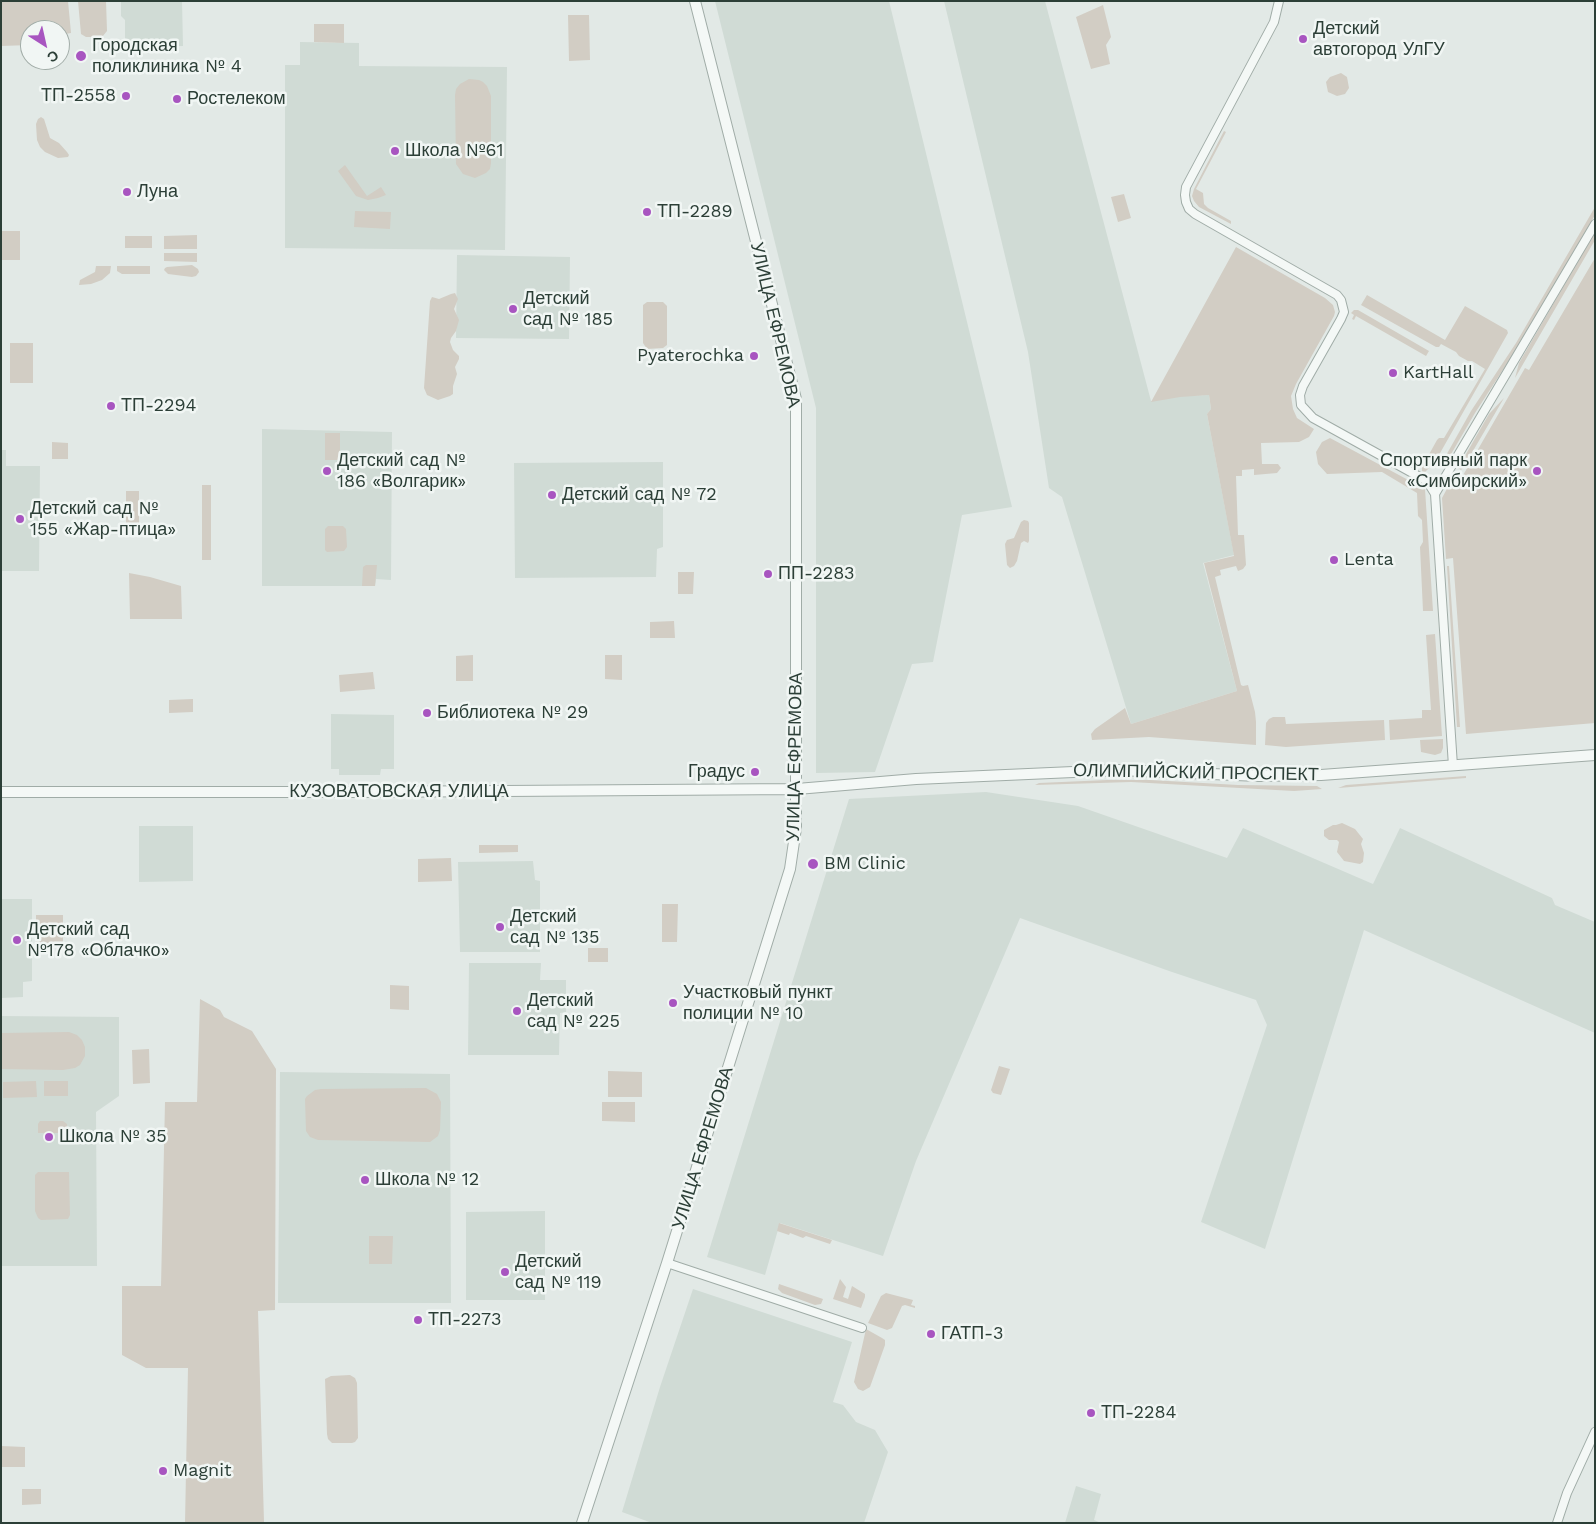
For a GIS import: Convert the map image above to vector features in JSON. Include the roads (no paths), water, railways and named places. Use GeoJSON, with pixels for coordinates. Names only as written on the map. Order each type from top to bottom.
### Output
{"type":"FeatureCollection","features":[{"type":"Feature","properties":{"kind":"street","name":"УЛИЦА ЕФРЕМОВА"},"geometry":{"type":"LineString","coordinates":[[582,1523],[667,1263],[790,869],[794,841],[797,789],[796,400],[695,1]]}},
{"type":"Feature","properties":{"kind":"street"},"geometry":{"type":"LineString","coordinates":[[1279,1],[1274,22],[1186,187],[1186,202],[1189,209],[1195,214],[1336,294],[1342,300],[1344,312],[1341,320],[1303,386],[1300,395],[1301,404],[1313,418],[1427,482],[1435,494],[1453,766]]}},
{"type":"Feature","properties":{"kind":"street"},"geometry":{"type":"LineString","coordinates":[[1435,494],[1595,224]]}},
{"type":"Feature","properties":{"kind":"street","name":"ОЛИМПИЙСКИЙ ПРОСПЕКТ"},"geometry":{"type":"LineString","coordinates":[[797,789],[916,779],[1084,771],[1137,770],[1290,776],[1595,755]]}},
{"type":"Feature","properties":{"kind":"street","name":"КУЗОВАТОВСКАЯ УЛИЦА"},"geometry":{"type":"LineString","coordinates":[[1,792],[797,789]]}},
{"type":"Feature","properties":{"kind":"street"},"geometry":{"type":"LineString","coordinates":[[667,1263],[862,1328]]}},
{"type":"Feature","properties":{"kind":"street"},"geometry":{"type":"LineString","coordinates":[[1557,1523],[1567,1493],[1595,1432]]}},
{"type":"Feature","properties":{"kind":"place","name":"Детский автогород УлГУ"},"geometry":{"type":"Point","coordinates":[1303,39]}},
{"type":"Feature","properties":{"kind":"place","name":"Городская поликлиника № 4"},"geometry":{"type":"Point","coordinates":[81,56]}},
{"type":"Feature","properties":{"kind":"place","name":"ТП-2558"},"geometry":{"type":"Point","coordinates":[126,96]}},
{"type":"Feature","properties":{"kind":"place","name":"Ростелеком"},"geometry":{"type":"Point","coordinates":[177,99]}},
{"type":"Feature","properties":{"kind":"place","name":"Школа №61"},"geometry":{"type":"Point","coordinates":[395,151]}},
{"type":"Feature","properties":{"kind":"place","name":"Луна"},"geometry":{"type":"Point","coordinates":[127,192]}},
{"type":"Feature","properties":{"kind":"place","name":"ТП-2289"},"geometry":{"type":"Point","coordinates":[647,212]}},
{"type":"Feature","properties":{"kind":"place","name":"Детский сад № 185"},"geometry":{"type":"Point","coordinates":[513,309]}},
{"type":"Feature","properties":{"kind":"place","name":"Pyaterochka"},"geometry":{"type":"Point","coordinates":[754,356]}},
{"type":"Feature","properties":{"kind":"place","name":"KartHall"},"geometry":{"type":"Point","coordinates":[1393,373]}},
{"type":"Feature","properties":{"kind":"place","name":"ТП-2294"},"geometry":{"type":"Point","coordinates":[111,406]}},
{"type":"Feature","properties":{"kind":"place","name":"Детский сад № 186 «Волгарик»"},"geometry":{"type":"Point","coordinates":[327,471]}},
{"type":"Feature","properties":{"kind":"place","name":"Спортивный парк «Симбирский»"},"geometry":{"type":"Point","coordinates":[1537,471]}},
{"type":"Feature","properties":{"kind":"place","name":"Детский сад № 72"},"geometry":{"type":"Point","coordinates":[552,495]}},
{"type":"Feature","properties":{"kind":"place","name":"Детский сад № 155 «Жар-птица»"},"geometry":{"type":"Point","coordinates":[20,519]}},
{"type":"Feature","properties":{"kind":"place","name":"Lenta"},"geometry":{"type":"Point","coordinates":[1334,560]}},
{"type":"Feature","properties":{"kind":"place","name":"ПП-2283"},"geometry":{"type":"Point","coordinates":[768,574]}},
{"type":"Feature","properties":{"kind":"place","name":"Библиотека № 29"},"geometry":{"type":"Point","coordinates":[427,713]}},
{"type":"Feature","properties":{"kind":"place","name":"Градус"},"geometry":{"type":"Point","coordinates":[755,772]}},
{"type":"Feature","properties":{"kind":"place","name":"BM Clinic"},"geometry":{"type":"Point","coordinates":[813,864]}},
{"type":"Feature","properties":{"kind":"place","name":"Детский сад № 135"},"geometry":{"type":"Point","coordinates":[500,927]}},
{"type":"Feature","properties":{"kind":"place","name":"Детский сад №178 «Облачко»"},"geometry":{"type":"Point","coordinates":[17,940]}},
{"type":"Feature","properties":{"kind":"place","name":"Участковый пункт полиции № 10"},"geometry":{"type":"Point","coordinates":[673,1003]}},
{"type":"Feature","properties":{"kind":"place","name":"Детский сад № 225"},"geometry":{"type":"Point","coordinates":[517,1011]}},
{"type":"Feature","properties":{"kind":"place","name":"Школа № 35"},"geometry":{"type":"Point","coordinates":[49,1137]}},
{"type":"Feature","properties":{"kind":"place","name":"Школа № 12"},"geometry":{"type":"Point","coordinates":[365,1180]}},
{"type":"Feature","properties":{"kind":"place","name":"Детский сад № 119"},"geometry":{"type":"Point","coordinates":[505,1272]}},
{"type":"Feature","properties":{"kind":"place","name":"ТП-2273"},"geometry":{"type":"Point","coordinates":[418,1320]}},
{"type":"Feature","properties":{"kind":"place","name":"ГАТП-3"},"geometry":{"type":"Point","coordinates":[931,1334]}},
{"type":"Feature","properties":{"kind":"place","name":"ТП-2284"},"geometry":{"type":"Point","coordinates":[1091,1413]}},
{"type":"Feature","properties":{"kind":"place","name":"Magnit"},"geometry":{"type":"Point","coordinates":[163,1471]}}]}
